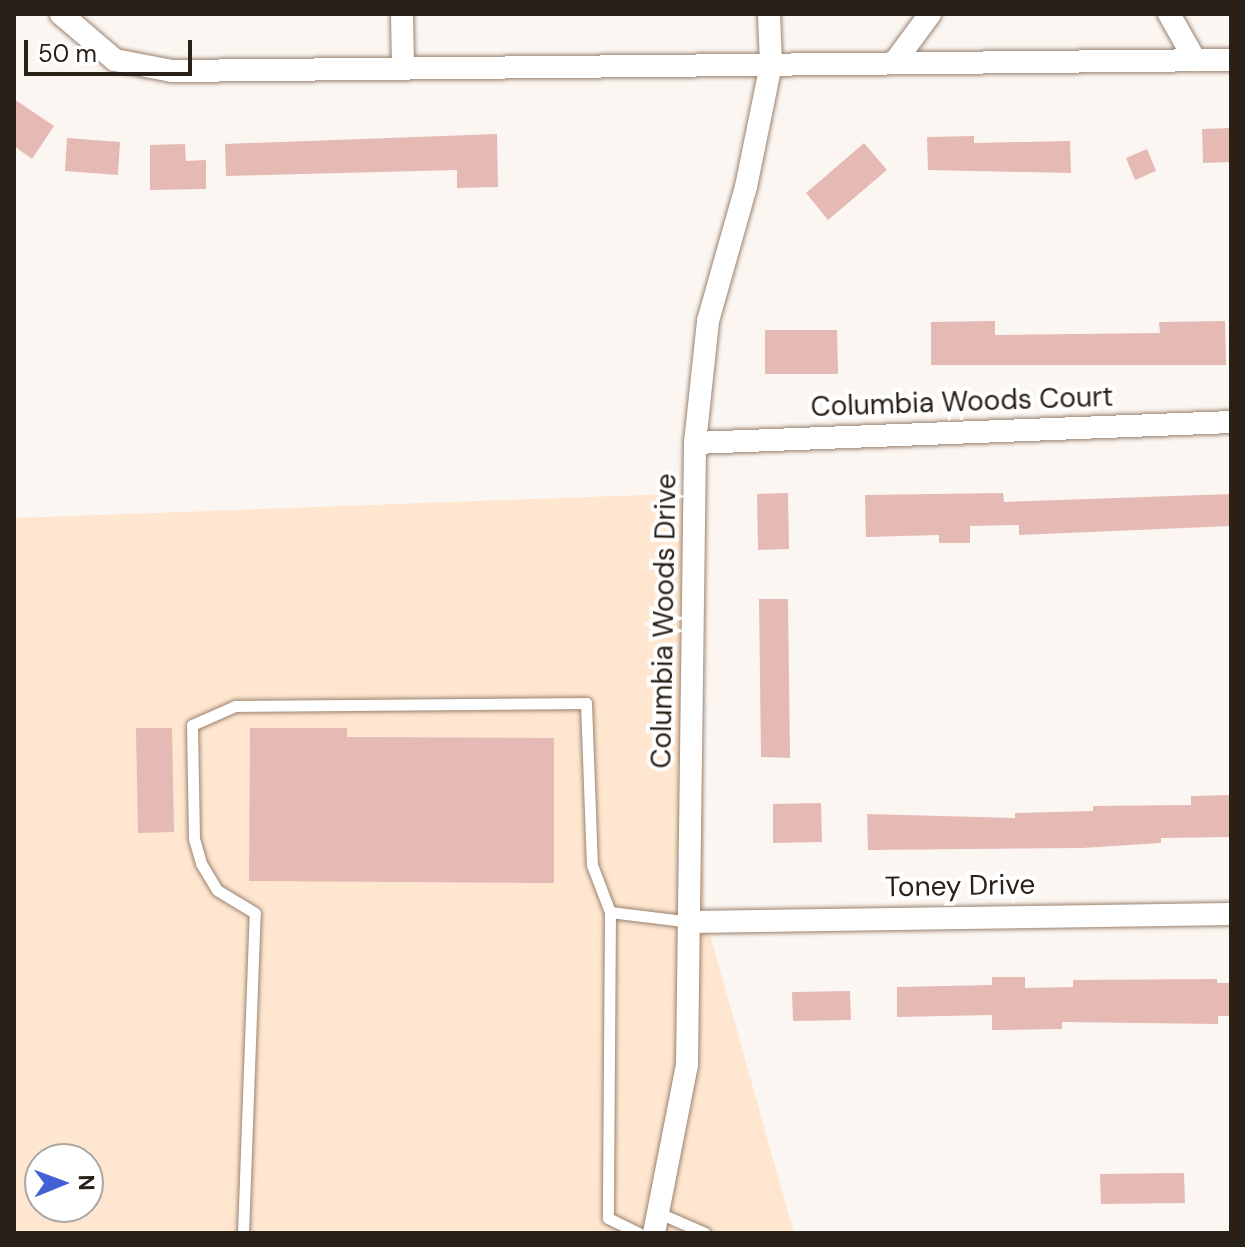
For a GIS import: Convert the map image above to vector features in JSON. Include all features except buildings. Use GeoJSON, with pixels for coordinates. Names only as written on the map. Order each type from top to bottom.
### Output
{"type":"FeatureCollection","features":[{"type":"Feature","properties":{"kind":"street"},"geometry":{"type":"LineString","coordinates":[[61,14],[115,60],[172,71],[1231,60]]}},
{"type":"Feature","properties":{"kind":"street"},"geometry":{"type":"LineString","coordinates":[[402,14],[403,68]]}},
{"type":"Feature","properties":{"kind":"street","name":"Columbia Woods Drive"},"geometry":{"type":"LineString","coordinates":[[658,1224],[687,1065],[695,443],[708,321],[746,187],[771,64],[769,14]]}},
{"type":"Feature","properties":{"kind":"street"},"geometry":{"type":"LineString","coordinates":[[894,63],[930,14]]}},
{"type":"Feature","properties":{"kind":"street"},"geometry":{"type":"LineString","coordinates":[[1169,14],[1195,60]]}},
{"type":"Feature","properties":{"kind":"street","name":"Columbia Woods Court"},"geometry":{"type":"LineString","coordinates":[[695,443],[1231,422]]}},
{"type":"Feature","properties":{"kind":"street","name":"Toney Drive"},"geometry":{"type":"LineString","coordinates":[[691,922],[1231,914]]}},
{"type":"Feature","properties":{"kind":"lane"},"geometry":{"type":"LineString","coordinates":[[243,1233],[255,913],[217,890],[201,863],[194,839],[192,725],[235,706],[586,703],[592,865],[610,912],[608,1218],[639,1233]]}},
{"type":"Feature","properties":{"kind":"lane"},"geometry":{"type":"LineString","coordinates":[[610,912],[691,922]]}},
{"type":"Feature","properties":{"kind":"lane"},"geometry":{"type":"LineString","coordinates":[[658,1224],[705,1233]]}},
{"type":"Feature","properties":{"kind":"shaded area"},"geometry":{"type":"Polygon","coordinates":[[[698,493],[705,917],[794,1233],[14,1233],[14,518],[698,493]]]}}]}
